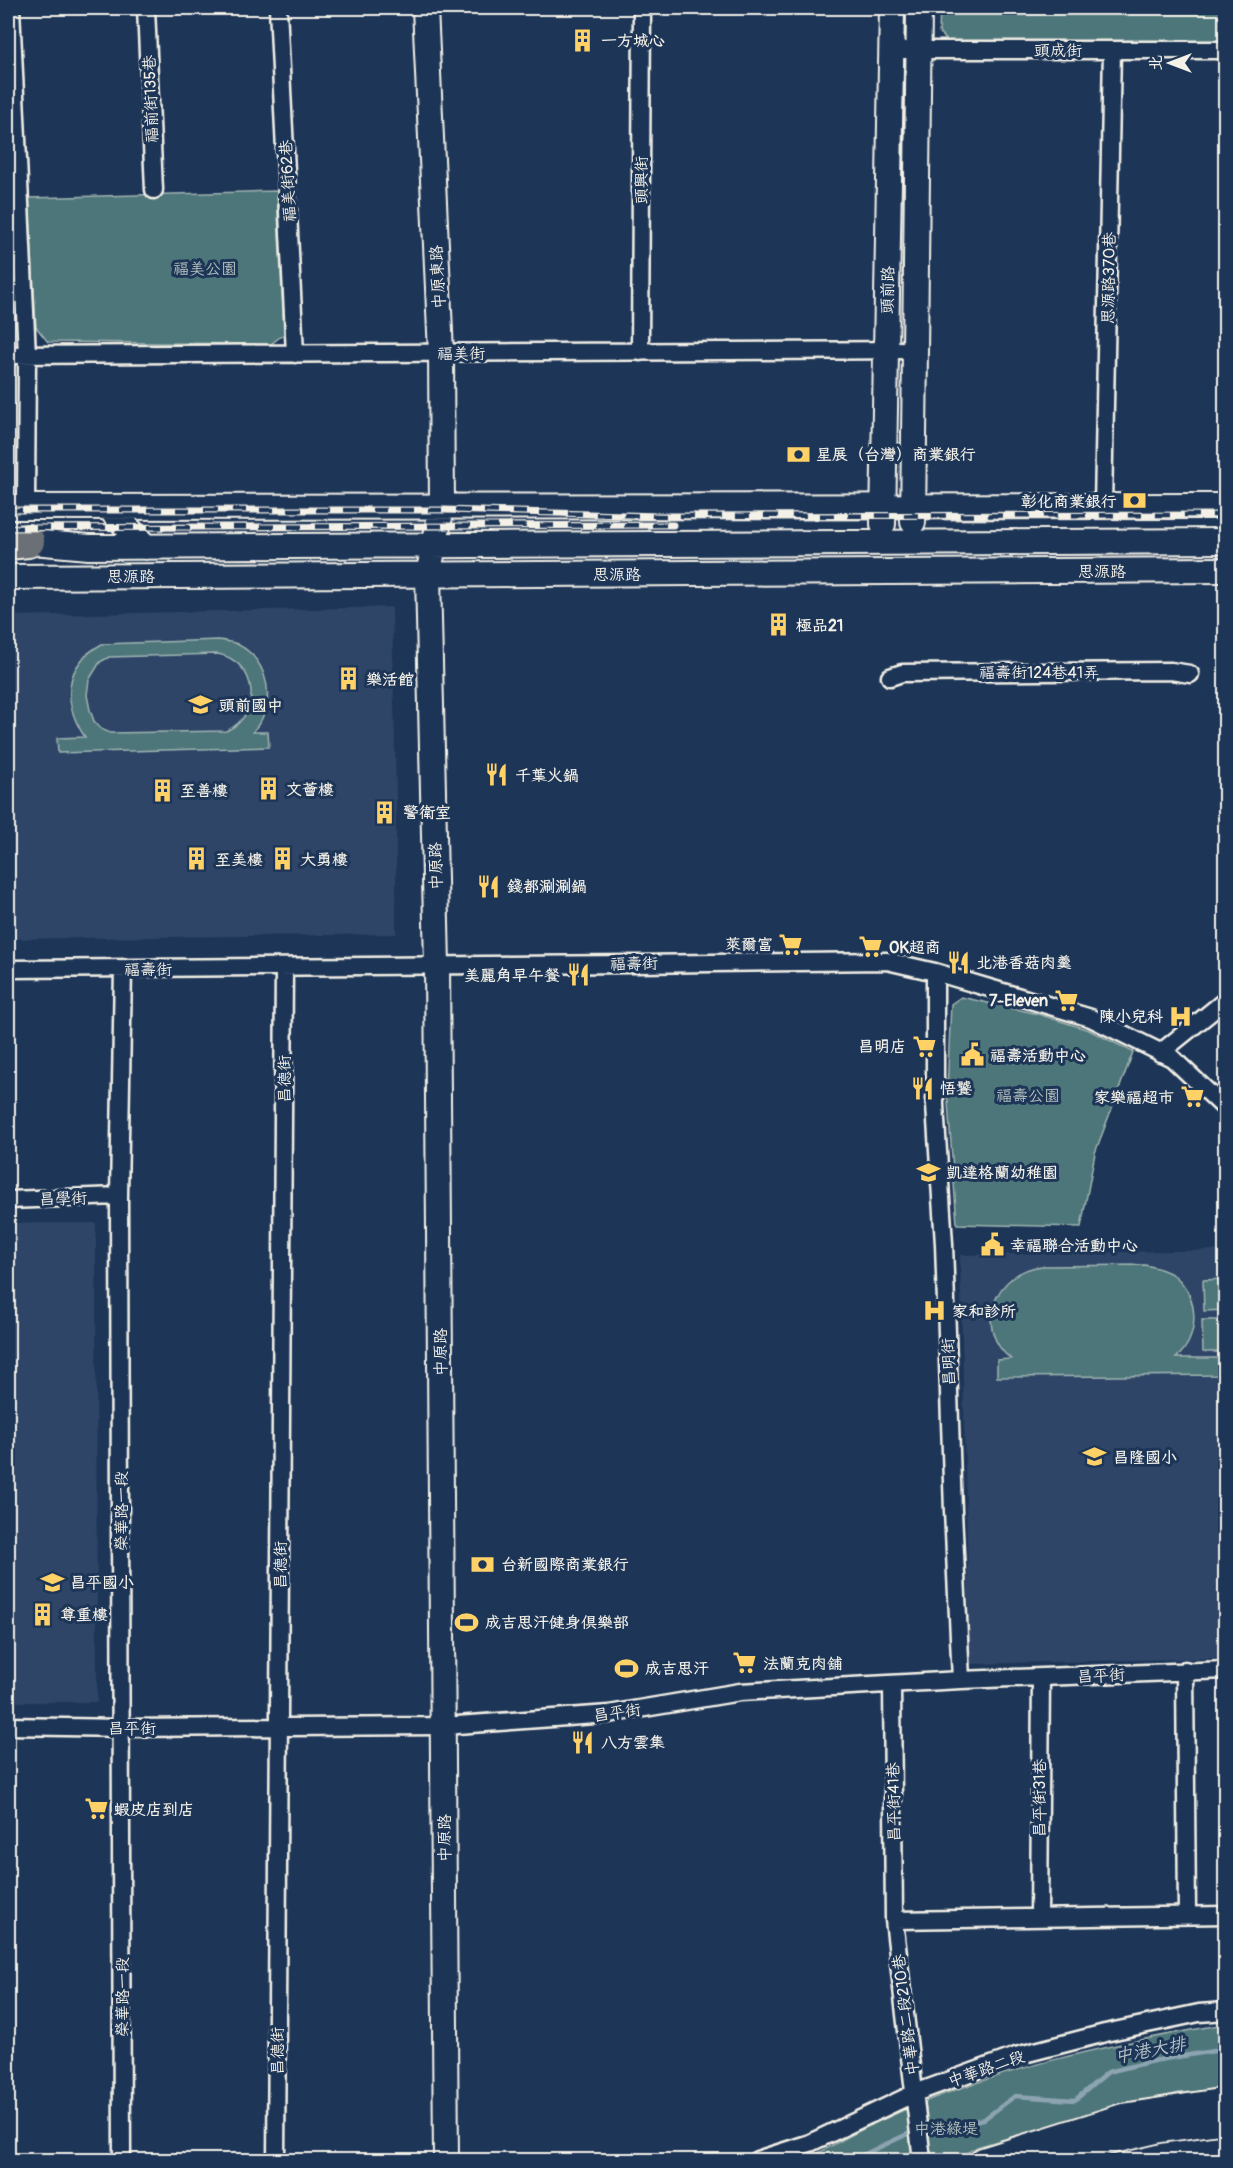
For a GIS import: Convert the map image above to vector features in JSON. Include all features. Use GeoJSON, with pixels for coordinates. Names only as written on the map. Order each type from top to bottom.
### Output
{"type":"FeatureCollection","features":[{"type":"Feature","properties":{"kind":"street"},"geometry":{"type":"LineString","coordinates":[[11,8],[27,355],[17,507],[1226,506]]}},
{"type":"Feature","properties":{"kind":"street","name":"福前街135巷"},"geometry":{"type":"LineString","coordinates":[[146,8],[154,190]]}},
{"type":"Feature","properties":{"kind":"street","name":"福美街62巷"},"geometry":{"type":"LineString","coordinates":[[278,8],[295,354]]}},
{"type":"Feature","properties":{"kind":"street","name":"中原東路"},"geometry":{"type":"LineString","coordinates":[[425,8],[441,353],[442,507],[436,545]]}},
{"type":"Feature","properties":{"kind":"street","name":"頭興街"},"geometry":{"type":"LineString","coordinates":[[640,352],[642,8]]}},
{"type":"Feature","properties":{"kind":"street","name":"頭前路"},"geometry":{"type":"LineString","coordinates":[[882,572],[891,8]]}},
{"type":"Feature","properties":{"kind":"street","name":"頭前路"},"geometry":{"type":"LineString","coordinates":[[912,572],[919,8]]}},
{"type":"Feature","properties":{"kind":"street","name":"頭成街"},"geometry":{"type":"LineString","coordinates":[[891,50],[1226,50]]}},
{"type":"Feature","properties":{"kind":"street","name":"思源路370巷"},"geometry":{"type":"LineString","coordinates":[[1103,506],[1112,50]]}},
{"type":"Feature","properties":{"kind":"street","name":"福美街"},"geometry":{"type":"LineString","coordinates":[[8,355],[915,350]]}},
{"type":"Feature","properties":{"kind":"street"},"geometry":{"type":"LineString","coordinates":[[108,507],[146,547]]}},
{"type":"Feature","properties":{"kind":"street","name":"思源路"},"geometry":{"type":"LineString","coordinates":[[13,546],[1226,541]]}},
{"type":"Feature","properties":{"kind":"street","name":"中原路"},"geometry":{"type":"LineString","coordinates":[[436,545],[428,575],[437,965],[447,2160]]}},
{"type":"Feature","properties":{"kind":"street","name":"思源路"},"geometry":{"type":"LineString","coordinates":[[8,577],[1226,570]]}},
{"type":"Feature","properties":{"kind":"street","name":"福壽街124巷41弄"},"geometry":{"type":"LineString","coordinates":[[890,677],[902,673],[1171,672],[1190,674]]}},
{"type":"Feature","properties":{"kind":"street","name":"福壽街"},"geometry":{"type":"LineString","coordinates":[[8,969],[284,969],[887,960],[1091,1018],[1172,1059],[1226,1109]]}},
{"type":"Feature","properties":{"kind":"street","name":"榮華路一段"},"geometry":{"type":"LineString","coordinates":[[122,2160],[119,1196],[123,969]]}},
{"type":"Feature","properties":{"kind":"street","name":"昌德街"},"geometry":{"type":"LineString","coordinates":[[276,2160],[284,969]]}},
{"type":"Feature","properties":{"kind":"street","name":"昌明街"},"geometry":{"type":"LineString","coordinates":[[935,972],[935,1105],[944,1244],[952,1500],[961,1680]]}},
{"type":"Feature","properties":{"kind":"street"},"geometry":{"type":"LineString","coordinates":[[1161,1053],[1226,1000]]}},
{"type":"Feature","properties":{"kind":"street","name":"昌學街"},"geometry":{"type":"LineString","coordinates":[[8,1200],[119,1196]]}},
{"type":"Feature","properties":{"kind":"street"},"geometry":{"type":"LineString","coordinates":[[1185,1670],[1187,1915]]}},
{"type":"Feature","properties":{"kind":"street","name":"昌平街"},"geometry":{"type":"LineString","coordinates":[[8,1726],[122,1728],[443,1726],[609,1714],[740,1692],[961,1680],[1226,1670]]}},
{"type":"Feature","properties":{"kind":"street","name":"昌平街31巷"},"geometry":{"type":"LineString","coordinates":[[1039,1918],[1041,1678]]}},
{"type":"Feature","properties":{"kind":"street","name":"昌平街41巷"},"geometry":{"type":"LineString","coordinates":[[892,1684],[894,1920]]}},
{"type":"Feature","properties":{"kind":"street"},"geometry":{"type":"LineString","coordinates":[[894,1920],[1226,1915]]}},
{"type":"Feature","properties":{"kind":"street","name":"中華路二段210巷"},"geometry":{"type":"LineString","coordinates":[[894,1920],[922,2160]]}},
{"type":"Feature","properties":{"kind":"street","name":"中華路二段"},"geometry":{"type":"LineString","coordinates":[[757,2160],[810,2143],[915,2101],[1016,2056],[1105,2033],[1199,2013],[1226,2011]]}},
{"type":"Feature","properties":{"kind":"street"},"geometry":{"type":"LineString","coordinates":[[983,2160],[1123,2116],[1226,2100]]}},
{"type":"Feature","properties":{"kind":"street"},"geometry":{"type":"LineString","coordinates":[[1034,2160],[1083,2146],[1160,2130],[1226,2121]]}},
{"type":"Feature","properties":{"kind":"shaded area","name":"頭前國中"},"geometry":{"type":"Polygon","coordinates":[[[392,607],[396,934],[8,939],[8,616],[392,607]]]}},
{"type":"Feature","properties":{"kind":"shaded area","name":"昌平國小"},"geometry":{"type":"Polygon","coordinates":[[[8,1223],[96,1223],[97,1702],[8,1702],[8,1223]]]}},
{"type":"Feature","properties":{"kind":"shaded area","name":"昌隆國小"},"geometry":{"type":"Polygon","coordinates":[[[1225,1250],[1225,1658],[970,1664],[960,1255],[1225,1250]]]}},
{"type":"Feature","properties":{"kind":"green space"},"geometry":{"type":"Polygon","coordinates":[[[940,8],[1225,8],[1225,43],[949,43],[939,32],[940,8]]]}},
{"type":"Feature","properties":{"kind":"green space","name":"福美公園"},"geometry":{"type":"Polygon","coordinates":[[[277,191],[284,334],[271,344],[48,342],[36,327],[29,198],[277,191]]]}},
{"type":"Feature","properties":{"kind":"green space"},"geometry":{"type":"Polygon","coordinates":[[[219,640],[237,644],[254,657],[264,675],[267,685],[266,706],[253,732],[268,732],[269,747],[58,753],[57,738],[85,737],[72,711],[70,686],[73,674],[80,663],[102,644],[219,640]],[[218,654],[109,657],[100,662],[89,680],[87,695],[94,721],[101,729],[110,733],[226,731],[238,723],[246,713],[251,690],[248,678],[241,667],[231,659],[218,654]]]}},
{"type":"Feature","properties":{"kind":"green space","name":"福壽公園"},"geometry":{"type":"Polygon","coordinates":[[[961,997],[1038,1014],[1089,1030],[1133,1052],[1095,1153],[1081,1227],[957,1224],[947,1090],[951,1004],[961,997]]]}},
{"type":"Feature","properties":{"kind":"green space"},"geometry":{"type":"Polygon","coordinates":[[[1145,1265],[1175,1276],[1189,1295],[1193,1306],[1193,1329],[1184,1350],[1176,1358],[1225,1358],[1225,1375],[997,1377],[997,1360],[1011,1359],[999,1346],[993,1332],[991,1317],[994,1303],[1001,1289],[1012,1278],[1026,1270],[1042,1266],[1145,1265]]]}},
{"type":"Feature","properties":{"kind":"green space"},"geometry":{"type":"Polygon","coordinates":[[[1225,1279],[1225,1310],[1204,1311],[1203,1280],[1225,1279]]]}},
{"type":"Feature","properties":{"kind":"green space"},"geometry":{"type":"Polygon","coordinates":[[[1202,1320],[1225,1320],[1225,1352],[1203,1352],[1202,1320]]]}},
{"type":"Feature","properties":{"kind":"green space","name":"中港綠堤"},"geometry":{"type":"Polygon","coordinates":[[[1225,2024],[1225,2090],[1179,2093],[1087,2115],[977,2147],[955,2160],[805,2160],[876,2123],[968,2085],[1053,2060],[1139,2040],[1225,2024]]]}},
{"type":"Feature","properties":{"kind":"waterway","name":"中港大排"},"geometry":{"type":"LineString","coordinates":[[922,2130],[984,2119],[1015,2096],[1075,2100],[1108,2072],[1153,2061],[1226,2049]]}},
{"type":"Feature","properties":{"kind":"waterway","name":"中港大排"},"geometry":{"type":"LineString","coordinates":[[852,2160],[914,2131]]}},
{"type":"Feature","properties":{"kind":"railway"},"geometry":{"type":"LineString","coordinates":[[8,510],[445,510],[660,516],[1226,515]]}},
{"type":"Feature","properties":{"kind":"railway"},"geometry":{"type":"LineString","coordinates":[[8,528],[673,525]]}},
{"type":"Feature","properties":{"kind":"place","name":"一方城心"},"geometry":{"type":"Point","coordinates":[583,40]}},
{"type":"Feature","properties":{"kind":"place","name":"星展（台灣）商業銀行"},"geometry":{"type":"Point","coordinates":[798,454]}},
{"type":"Feature","properties":{"kind":"place","name":"彰化商業銀行"},"geometry":{"type":"Point","coordinates":[1135,501]}},
{"type":"Feature","properties":{"kind":"place","name":"極品21"},"geometry":{"type":"Point","coordinates":[778,625]}},
{"type":"Feature","properties":{"kind":"place","name":"樂活館"},"geometry":{"type":"Point","coordinates":[348,679]}},
{"type":"Feature","properties":{"kind":"place","name":"頭前國中"},"geometry":{"type":"Point","coordinates":[201,705]}},
{"type":"Feature","properties":{"kind":"place","name":"千葉火鍋"},"geometry":{"type":"Point","coordinates":[497,775]}},
{"type":"Feature","properties":{"kind":"place","name":"文薈樓"},"geometry":{"type":"Point","coordinates":[268,789]}},
{"type":"Feature","properties":{"kind":"place","name":"至善樓"},"geometry":{"type":"Point","coordinates":[162,790]}},
{"type":"Feature","properties":{"kind":"place","name":"警衛室"},"geometry":{"type":"Point","coordinates":[385,812]}},
{"type":"Feature","properties":{"kind":"place","name":"至美樓"},"geometry":{"type":"Point","coordinates":[197,859]}},
{"type":"Feature","properties":{"kind":"place","name":"大勇樓"},"geometry":{"type":"Point","coordinates":[282,859]}},
{"type":"Feature","properties":{"kind":"place","name":"錢都涮涮鍋"},"geometry":{"type":"Point","coordinates":[489,886]}},
{"type":"Feature","properties":{"kind":"place","name":"萊爾富"},"geometry":{"type":"Point","coordinates":[791,944]}},
{"type":"Feature","properties":{"kind":"place","name":"OK超商"},"geometry":{"type":"Point","coordinates":[871,947]}},
{"type":"Feature","properties":{"kind":"place","name":"北港香菇肉羹"},"geometry":{"type":"Point","coordinates":[958,962]}},
{"type":"Feature","properties":{"kind":"place","name":"美麗角早午餐"},"geometry":{"type":"Point","coordinates":[578,975]}},
{"type":"Feature","properties":{"kind":"place","name":"7-Eleven"},"geometry":{"type":"Point","coordinates":[1066,1000]}},
{"type":"Feature","properties":{"kind":"place","name":"陳小兒科"},"geometry":{"type":"Point","coordinates":[1181,1016]}},
{"type":"Feature","properties":{"kind":"place","name":"昌明店"},"geometry":{"type":"Point","coordinates":[924,1046]}},
{"type":"Feature","properties":{"kind":"place","name":"福壽活動中心"},"geometry":{"type":"Point","coordinates":[972,1055]}},
{"type":"Feature","properties":{"kind":"place","name":"悟饕"},"geometry":{"type":"Point","coordinates":[922,1088]}},
{"type":"Feature","properties":{"kind":"place","name":"家樂福超市"},"geometry":{"type":"Point","coordinates":[1192,1097]}},
{"type":"Feature","properties":{"kind":"place","name":"凱達格蘭幼稚園"},"geometry":{"type":"Point","coordinates":[928,1172]}},
{"type":"Feature","properties":{"kind":"place","name":"幸福聯合活動中心"},"geometry":{"type":"Point","coordinates":[992,1245]}},
{"type":"Feature","properties":{"kind":"place","name":"家和診所"},"geometry":{"type":"Point","coordinates":[934,1311]}},
{"type":"Feature","properties":{"kind":"place","name":"昌隆國小"},"geometry":{"type":"Point","coordinates":[1095,1457]}},
{"type":"Feature","properties":{"kind":"place","name":"台新國際商業銀行"},"geometry":{"type":"Point","coordinates":[483,1564]}},
{"type":"Feature","properties":{"kind":"place","name":"昌平國小"},"geometry":{"type":"Point","coordinates":[52,1582]}},
{"type":"Feature","properties":{"kind":"place","name":"尊重樓"},"geometry":{"type":"Point","coordinates":[42,1614]}},
{"type":"Feature","properties":{"kind":"place","name":"成吉思汗健身俱樂部"},"geometry":{"type":"Point","coordinates":[467,1622]}},
{"type":"Feature","properties":{"kind":"place","name":"法蘭克肉舖"},"geometry":{"type":"Point","coordinates":[745,1663]}},
{"type":"Feature","properties":{"kind":"place","name":"成吉思汗"},"geometry":{"type":"Point","coordinates":[627,1668]}},
{"type":"Feature","properties":{"kind":"place","name":"八方雲集"},"geometry":{"type":"Point","coordinates":[583,1742]}},
{"type":"Feature","properties":{"kind":"place","name":"蝦皮店到店"},"geometry":{"type":"Point","coordinates":[96,1809]}}]}
